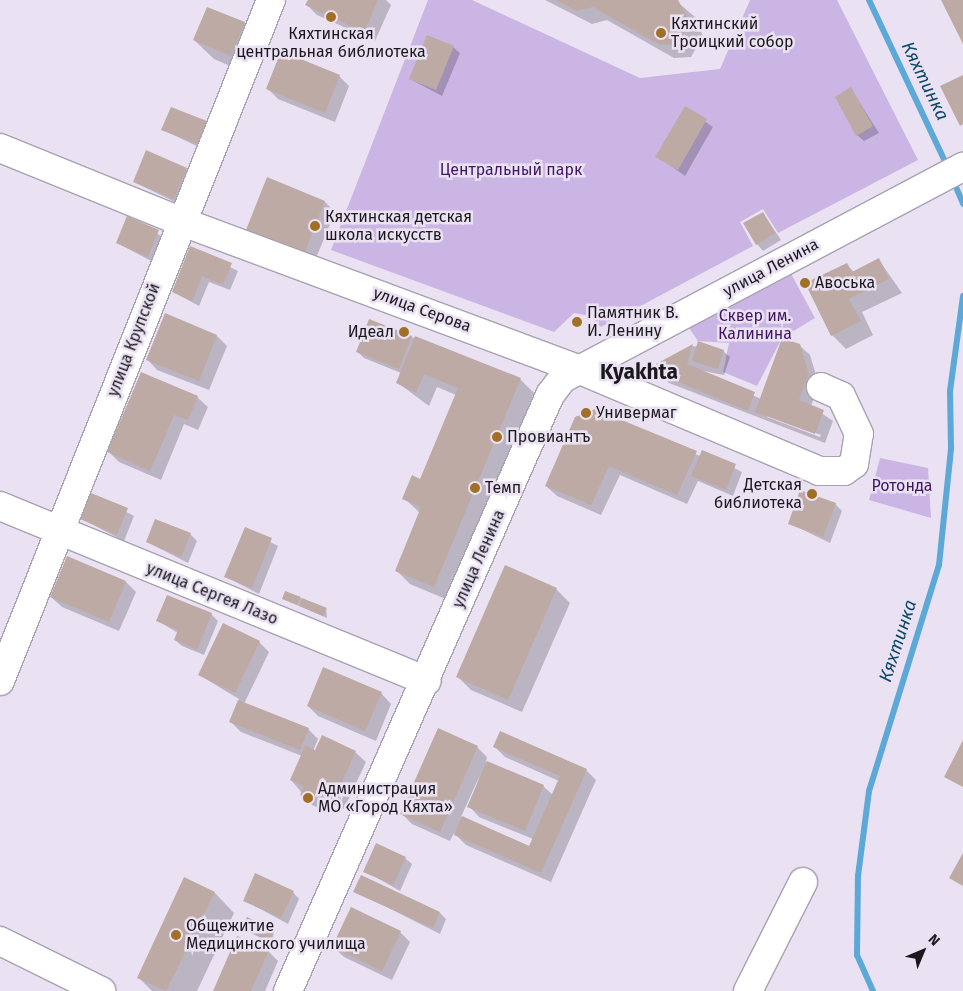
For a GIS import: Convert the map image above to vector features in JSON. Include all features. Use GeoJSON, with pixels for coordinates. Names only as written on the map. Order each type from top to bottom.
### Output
{"type":"FeatureCollection","features":[{"type":"Feature","properties":{"kind":"street","name":"улица Крупской"},"geometry":{"type":"LineString","coordinates":[[0,681],[180,221],[271,0]]}},
{"type":"Feature","properties":{"kind":"street","name":"улица Серова"},"geometry":{"type":"LineString","coordinates":[[0,148],[180,221],[578,369],[819,471],[844,472],[854,464],[859,434],[841,396],[821,387]]}},
{"type":"Feature","properties":{"kind":"street","name":"улица Ленина"},"geometry":{"type":"LineString","coordinates":[[288,991],[426,681],[550,395],[562,379],[929,183],[961,168]]}},
{"type":"Feature","properties":{"kind":"street","name":"улица Сергея Лазо"},"geometry":{"type":"LineString","coordinates":[[0,506],[426,681]]}},
{"type":"Feature","properties":{"kind":"street"},"geometry":{"type":"LineString","coordinates":[[748,991],[803,882]]}},
{"type":"Feature","properties":{"kind":"street"},"geometry":{"type":"LineString","coordinates":[[0,941],[101,991]]}},
{"type":"Feature","properties":{"kind":"green space","name":"Центральный парк"},"geometry":{"type":"Polygon","coordinates":[[[428,0],[472,0],[640,78],[720,69],[750,0],[837,0],[918,160],[778,233],[763,209],[740,222],[753,246],[601,327],[590,316],[574,313],[554,332],[331,250],[428,0]]]}},
{"type":"Feature","properties":{"kind":"green space","name":"Сквер им. Калинина"},"geometry":{"type":"Polygon","coordinates":[[[790,272],[815,318],[782,338],[757,386],[723,372],[729,343],[698,341],[687,325],[790,272]]]}},
{"type":"Feature","properties":{"kind":"green space","name":"Ротонда"},"geometry":{"type":"Polygon","coordinates":[[[880,458],[928,468],[931,518],[869,500],[880,458]]]}},
{"type":"Feature","properties":{"kind":"building"},"geometry":{"type":"Polygon","coordinates":[[[308,0],[378,0],[364,32],[305,5],[308,0]]]}},
{"type":"Feature","properties":{"kind":"building","name":"Кяхтинский Троицкий собор"},"geometry":{"type":"Polygon","coordinates":[[[555,0],[678,0],[690,22],[677,44],[660,45],[593,7],[577,11],[555,0]]]}},
{"type":"Feature","properties":{"kind":"building"},"geometry":{"type":"Polygon","coordinates":[[[941,0],[963,0],[963,44],[941,0]]]}},
{"type":"Feature","properties":{"kind":"building"},"geometry":{"type":"Polygon","coordinates":[[[207,7],[245,22],[231,56],[193,40],[207,7]]]}},
{"type":"Feature","properties":{"kind":"building"},"geometry":{"type":"Polygon","coordinates":[[[427,35],[454,46],[436,90],[409,79],[427,35]]]}},
{"type":"Feature","properties":{"kind":"building"},"geometry":{"type":"Polygon","coordinates":[[[281,51],[340,75],[325,113],[266,89],[281,51]]]}},
{"type":"Feature","properties":{"kind":"building"},"geometry":{"type":"Polygon","coordinates":[[[963,75],[963,124],[960,126],[940,86],[963,75]]]}},
{"type":"Feature","properties":{"kind":"building"},"geometry":{"type":"Polygon","coordinates":[[[851,87],[873,126],[856,136],[835,97],[851,87]]]}},
{"type":"Feature","properties":{"kind":"building"},"geometry":{"type":"Polygon","coordinates":[[[685,106],[707,119],[678,170],[655,157],[685,106]]]}},
{"type":"Feature","properties":{"kind":"building"},"geometry":{"type":"Polygon","coordinates":[[[171,107],[207,121],[198,144],[161,130],[171,107]]]}},
{"type":"Feature","properties":{"kind":"building"},"geometry":{"type":"Polygon","coordinates":[[[146,150],[187,168],[174,199],[133,182],[146,150]]]}},
{"type":"Feature","properties":{"kind":"building"},"geometry":{"type":"Polygon","coordinates":[[[267,177],[325,201],[304,254],[246,230],[267,177]]]}},
{"type":"Feature","properties":{"kind":"building"},"geometry":{"type":"Polygon","coordinates":[[[763,212],[775,233],[756,245],[743,223],[763,212]]]}},
{"type":"Feature","properties":{"kind":"building"},"geometry":{"type":"Polygon","coordinates":[[[127,216],[159,230],[148,257],[116,243],[127,216]]]}},
{"type":"Feature","properties":{"kind":"building"},"geometry":{"type":"Polygon","coordinates":[[[190,246],[232,263],[223,285],[202,276],[192,301],[172,292],[190,246]]]}},
{"type":"Feature","properties":{"kind":"building"},"geometry":{"type":"Polygon","coordinates":[[[879,258],[889,279],[849,299],[861,321],[831,336],[805,283],[847,263],[852,272],[879,258]]]}},
{"type":"Feature","properties":{"kind":"building"},"geometry":{"type":"Polygon","coordinates":[[[165,313],[217,335],[199,381],[146,360],[165,313]]]}},
{"type":"Feature","properties":{"kind":"building"},"geometry":{"type":"Polygon","coordinates":[[[369,319],[412,336],[399,369],[356,352],[369,319]]]}},
{"type":"Feature","properties":{"kind":"building"},"geometry":{"type":"Polygon","coordinates":[[[415,336],[521,378],[434,587],[395,571],[421,507],[402,499],[412,475],[420,479],[458,388],[424,374],[416,393],[396,383],[415,336]]]}},
{"type":"Feature","properties":{"kind":"building"},"geometry":{"type":"Polygon","coordinates":[[[782,338],[800,344],[809,374],[799,400],[824,410],[815,434],[755,412],[782,338]]]}},
{"type":"Feature","properties":{"kind":"building"},"geometry":{"type":"Polygon","coordinates":[[[698,341],[724,350],[718,369],[692,361],[698,341]]]}},
{"type":"Feature","properties":{"kind":"building"},"geometry":{"type":"Polygon","coordinates":[[[693,344],[687,364],[755,392],[748,411],[657,373],[656,364],[693,344]]]}},
{"type":"Feature","properties":{"kind":"building"},"geometry":{"type":"Polygon","coordinates":[[[141,372],[198,396],[188,420],[174,415],[150,471],[107,452],[141,372]]]}},
{"type":"Feature","properties":{"kind":"building"},"geometry":{"type":"Polygon","coordinates":[[[595,409],[697,451],[677,495],[609,466],[591,505],[545,486],[575,417],[595,409]]]}},
{"type":"Feature","properties":{"kind":"building"},"geometry":{"type":"Polygon","coordinates":[[[702,450],[736,464],[726,490],[691,476],[702,450]]]}},
{"type":"Feature","properties":{"kind":"building"},"geometry":{"type":"Polygon","coordinates":[[[800,490],[836,503],[823,537],[788,524],[800,490]]]}},
{"type":"Feature","properties":{"kind":"building"},"geometry":{"type":"Polygon","coordinates":[[[91,493],[128,508],[117,535],[80,519],[91,493]]]}},
{"type":"Feature","properties":{"kind":"building"},"geometry":{"type":"Polygon","coordinates":[[[155,519],[191,533],[181,557],[146,542],[155,519]]]}},
{"type":"Feature","properties":{"kind":"building"},"geometry":{"type":"Polygon","coordinates":[[[245,527],[272,538],[252,588],[224,577],[245,527]]]}},
{"type":"Feature","properties":{"kind":"building"},"geometry":{"type":"Polygon","coordinates":[[[67,556],[126,581],[109,622],[50,597],[67,556]]]}},
{"type":"Feature","properties":{"kind":"building"},"geometry":{"type":"Polygon","coordinates":[[[505,565],[557,588],[508,700],[456,677],[505,565]]]}},
{"type":"Feature","properties":{"kind":"building"},"geometry":{"type":"Polygon","coordinates":[[[285,591],[301,597],[297,605],[282,599],[285,591]]]}},
{"type":"Feature","properties":{"kind":"building"},"geometry":{"type":"Polygon","coordinates":[[[167,595],[212,613],[197,650],[174,640],[178,630],[156,621],[167,595]]]}},
{"type":"Feature","properties":{"kind":"building"},"geometry":{"type":"Polygon","coordinates":[[[302,598],[327,608],[323,616],[299,606],[302,598]]]}},
{"type":"Feature","properties":{"kind":"building"},"geometry":{"type":"Polygon","coordinates":[[[223,623],[260,641],[235,693],[198,675],[223,623]]]}},
{"type":"Feature","properties":{"kind":"building"},"geometry":{"type":"Polygon","coordinates":[[[323,667],[382,692],[365,731],[307,706],[323,667]]]}},
{"type":"Feature","properties":{"kind":"building"},"geometry":{"type":"Polygon","coordinates":[[[238,700],[309,728],[300,750],[229,722],[238,700]]]}},
{"type":"Feature","properties":{"kind":"building"},"geometry":{"type":"Polygon","coordinates":[[[438,728],[478,746],[440,832],[400,814],[438,728]]]}},
{"type":"Feature","properties":{"kind":"building"},"geometry":{"type":"Polygon","coordinates":[[[500,731],[587,769],[541,873],[454,835],[462,816],[529,846],[560,776],[493,747],[500,731]]]}},
{"type":"Feature","properties":{"kind":"building"},"geometry":{"type":"Polygon","coordinates":[[[322,735],[356,751],[334,799],[317,792],[313,801],[300,795],[304,787],[290,780],[305,746],[315,750],[322,735]]]}},
{"type":"Feature","properties":{"kind":"building"},"geometry":{"type":"Polygon","coordinates":[[[963,740],[963,787],[944,777],[963,740]]]}},
{"type":"Feature","properties":{"kind":"building"},"geometry":{"type":"Polygon","coordinates":[[[487,761],[544,785],[525,831],[467,807],[487,761]]]}},
{"type":"Feature","properties":{"kind":"building"},"geometry":{"type":"Polygon","coordinates":[[[376,843],[406,857],[393,885],[363,872],[376,843]]]}},
{"type":"Feature","properties":{"kind":"building"},"geometry":{"type":"Polygon","coordinates":[[[963,853],[963,886],[949,878],[963,853]]]}},
{"type":"Feature","properties":{"kind":"building"},"geometry":{"type":"Polygon","coordinates":[[[255,873],[294,891],[281,918],[243,901],[255,873]]]}},
{"type":"Feature","properties":{"kind":"building"},"geometry":{"type":"Polygon","coordinates":[[[361,875],[440,912],[433,928],[353,892],[361,875]]]}},
{"type":"Feature","properties":{"kind":"building","name":"Общежитие Медицинского училища"},"geometry":{"type":"Polygon","coordinates":[[[184,877],[215,892],[166,991],[137,978],[184,877]]]}},
{"type":"Feature","properties":{"kind":"building"},"geometry":{"type":"Polygon","coordinates":[[[351,907],[401,931],[382,971],[332,947],[351,907]]]}},
{"type":"Feature","properties":{"kind":"building"},"geometry":{"type":"Polygon","coordinates":[[[247,917],[274,930],[269,941],[242,928],[247,917]]]}},
{"type":"Feature","properties":{"kind":"building","name":"Общежитие Медицинского училища"},"geometry":{"type":"Polygon","coordinates":[[[237,936],[269,950],[251,991],[213,991],[237,936]]]}},
{"type":"Feature","properties":{"kind":"waterway","name":"Кяхтинка"},"geometry":{"type":"LineString","coordinates":[[869,0],[948,168]]}},
{"type":"Feature","properties":{"kind":"waterway","name":"Кяхтинка"},"geometry":{"type":"LineString","coordinates":[[953,180],[963,204]]}},
{"type":"Feature","properties":{"kind":"waterway","name":"Кяхтинка"},"geometry":{"type":"LineString","coordinates":[[873,991],[857,955],[858,876],[869,791],[939,565],[951,448],[950,391],[963,296]]}},
{"type":"Feature","properties":{"kind":"place","name":"Кяхтинская центральная библиотека"},"geometry":{"type":"Point","coordinates":[331,17]}},
{"type":"Feature","properties":{"kind":"place","name":"Кяхтинский Троицкий собор"},"geometry":{"type":"Point","coordinates":[661,33]}},
{"type":"Feature","properties":{"kind":"place","name":"Кяхтинская детская школа искусств"},"geometry":{"type":"Point","coordinates":[315,226]}},
{"type":"Feature","properties":{"kind":"place","name":"Авоська"},"geometry":{"type":"Point","coordinates":[805,283]}},
{"type":"Feature","properties":{"kind":"place","name":"Памятник В. И. Ленину"},"geometry":{"type":"Point","coordinates":[577,322]}},
{"type":"Feature","properties":{"kind":"place","name":"Идеал"},"geometry":{"type":"Point","coordinates":[404,332]}},
{"type":"Feature","properties":{"kind":"place","name":"Универмаг"},"geometry":{"type":"Point","coordinates":[586,413]}},
{"type":"Feature","properties":{"kind":"place","name":"Провиантъ"},"geometry":{"type":"Point","coordinates":[497,437]}},
{"type":"Feature","properties":{"kind":"place","name":"Темп"},"geometry":{"type":"Point","coordinates":[475,488]}},
{"type":"Feature","properties":{"kind":"place","name":"Детская библиотека"},"geometry":{"type":"Point","coordinates":[812,494]}},
{"type":"Feature","properties":{"kind":"place","name":"Администрация МО «Город Кяхта»"},"geometry":{"type":"Point","coordinates":[308,798]}},
{"type":"Feature","properties":{"kind":"place","name":"Общежитие Медицинского училища"},"geometry":{"type":"Point","coordinates":[176,935]}},
{"type":"Feature","properties":{"kind":"district","name":"Kyakhta"},"geometry":{"type":"Point","coordinates":[639,372]}}]}
